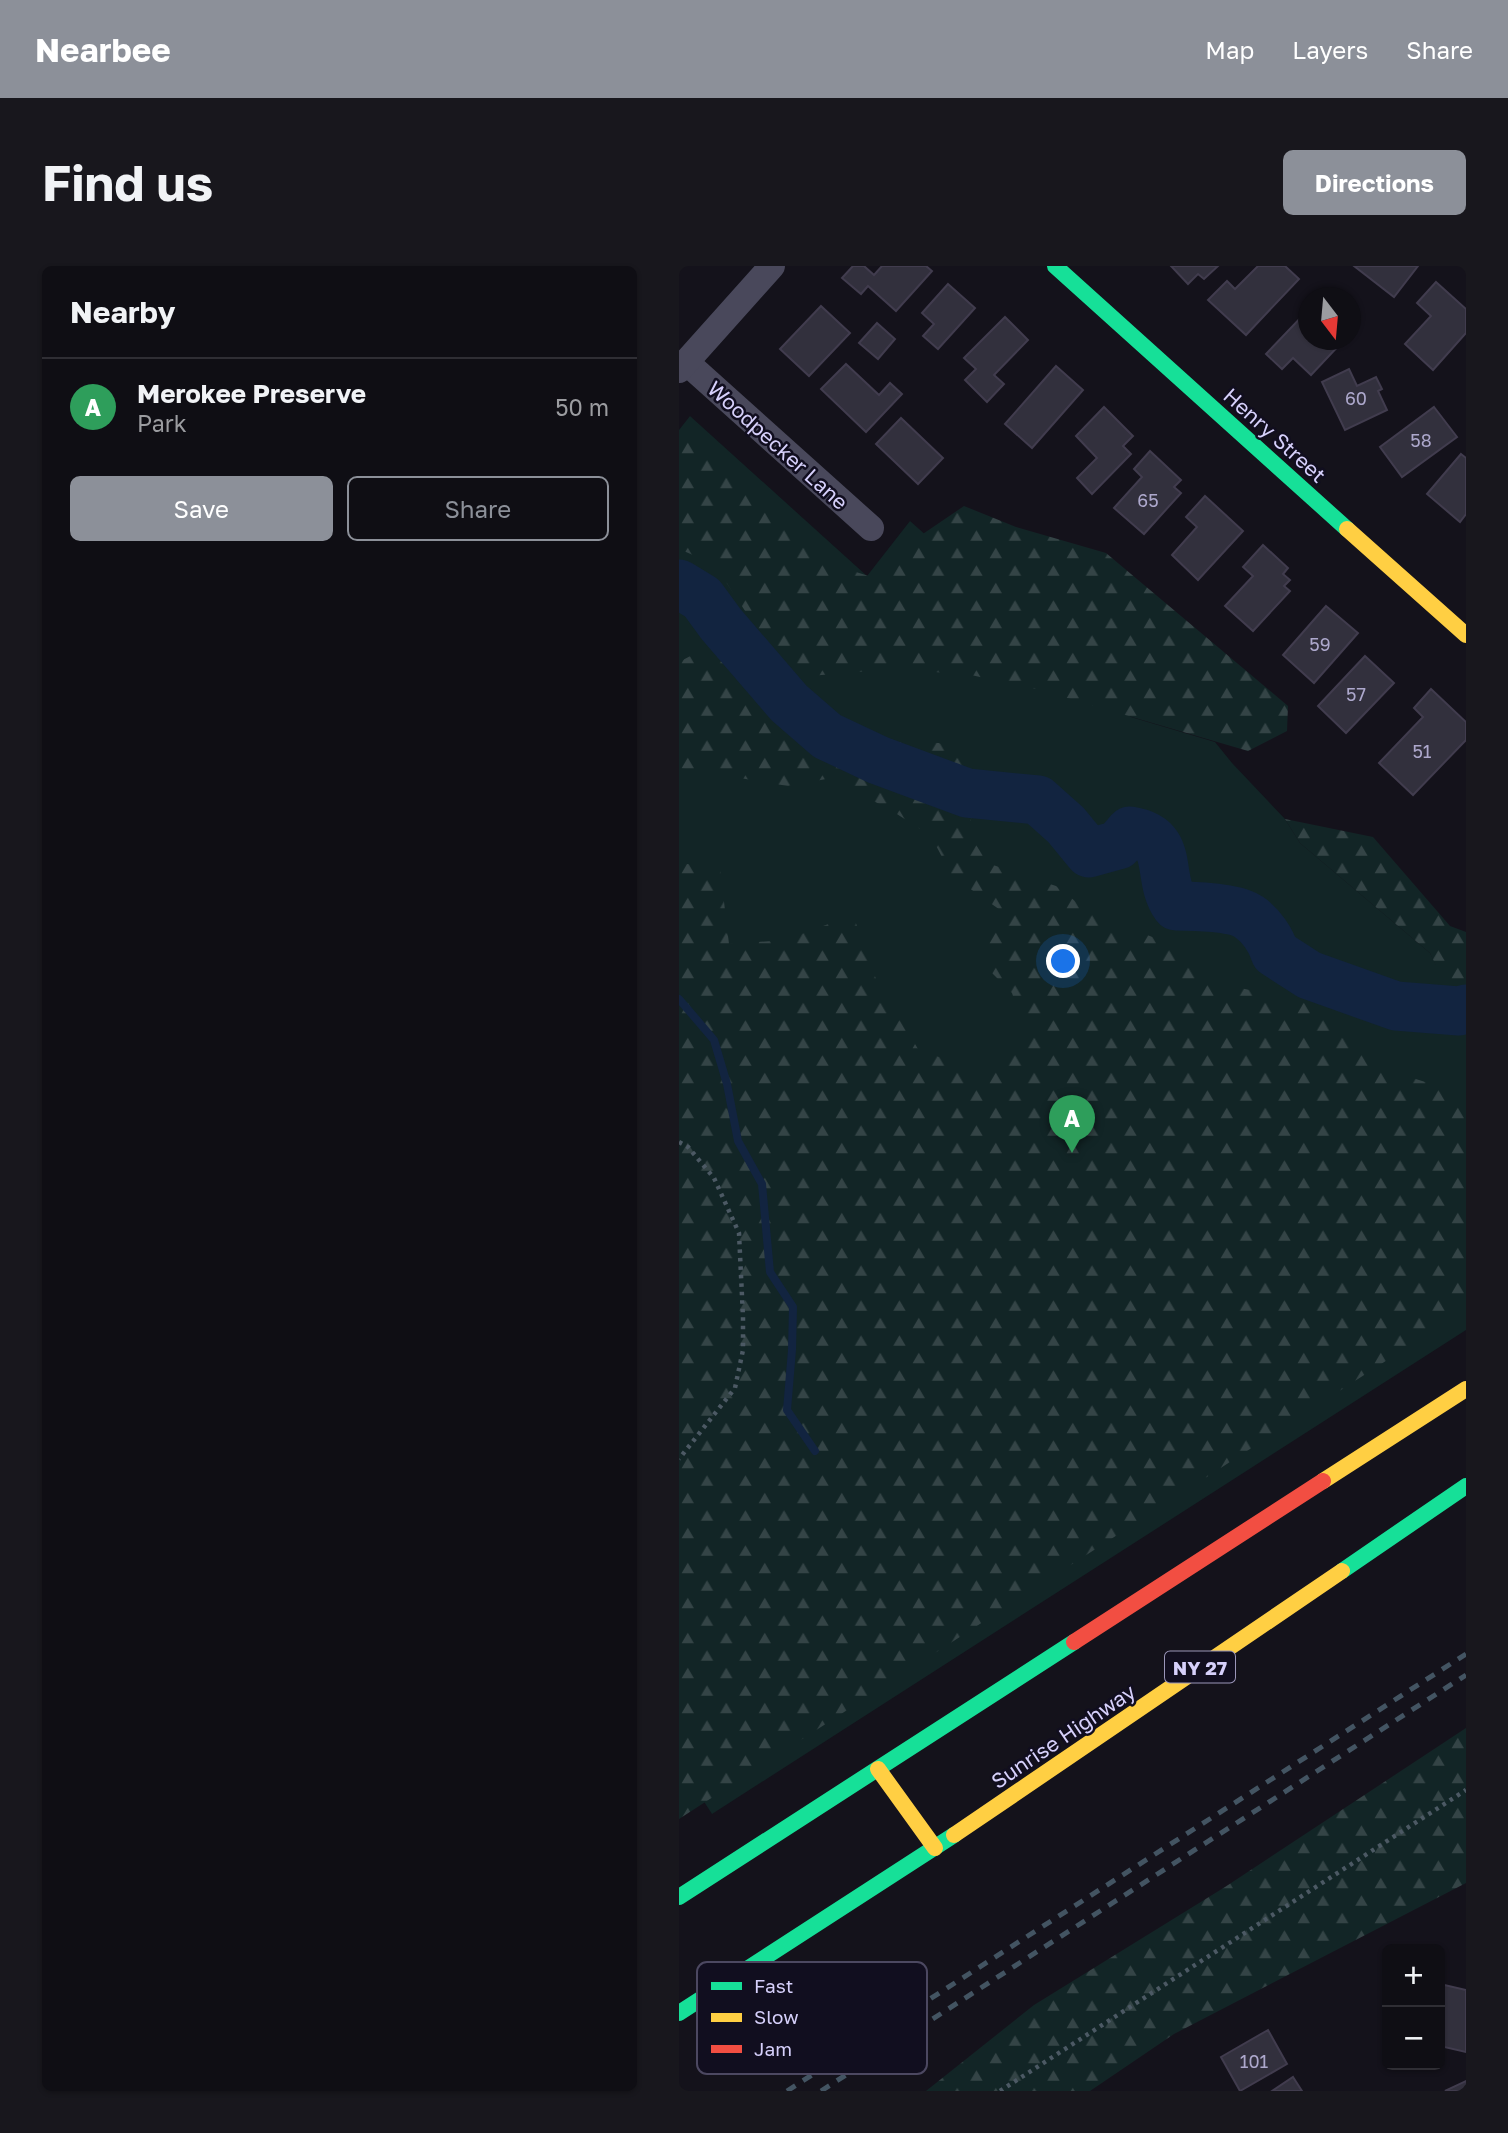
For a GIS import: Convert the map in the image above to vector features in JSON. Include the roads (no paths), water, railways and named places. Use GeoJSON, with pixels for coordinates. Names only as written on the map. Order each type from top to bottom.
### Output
{"type":"FeatureCollection","features":[{"type":"Feature","properties":{"kind":"main road","name":"Henry Street"},"geometry":{"type":"LineString","coordinates":[[1055,266],[1466,635]]}},
{"type":"Feature","properties":{"kind":"main road"},"geometry":{"type":"LineString","coordinates":[[679,1897],[1466,1389]]}},
{"type":"Feature","properties":{"kind":"main road","name":"Sunrise Highway"},"geometry":{"type":"LineString","coordinates":[[758,1962],[935,1848],[1466,1486]]}},
{"type":"Feature","properties":{"kind":"main road"},"geometry":{"type":"LineString","coordinates":[[878,1769],[935,1848]]}},
{"type":"Feature","properties":{"kind":"main road","name":"Sunrise Highway"},"geometry":{"type":"LineString","coordinates":[[679,2013],[697,2001]]}},
{"type":"Feature","properties":{"kind":"street"},"geometry":{"type":"LineString","coordinates":[[682,366],[772,266]]}},
{"type":"Feature","properties":{"kind":"street","name":"Woodpecker Lane"},"geometry":{"type":"LineString","coordinates":[[682,366],[871,528]]}},
{"type":"Feature","properties":{"kind":"waterway"},"geometry":{"type":"LineString","coordinates":[[679,584],[702,598],[789,703],[827,736],[878,760],[967,793],[1038,800],[1066,825],[1089,853],[1118,845],[1130,831],[1145,835],[1160,850],[1170,895],[1176,906],[1214,908],[1243,914],[1261,928],[1275,953],[1309,975],[1396,1006],[1459,1011],[1466,1009]]}},
{"type":"Feature","properties":{"kind":"waterway"},"geometry":{"type":"LineString","coordinates":[[679,999],[714,1040],[727,1084],[738,1141],[762,1184],[770,1272],[793,1307],[787,1410],[815,1451]]}},
{"type":"Feature","properties":{"kind":"railway"},"geometry":{"type":"LineString","coordinates":[[927,2001],[1466,1654]]}},
{"type":"Feature","properties":{"kind":"railway"},"geometry":{"type":"LineString","coordinates":[[927,2023],[1466,1675]]}},
{"type":"Feature","properties":{"kind":"railway"},"geometry":{"type":"LineString","coordinates":[[787,2091],[813,2074]]}},
{"type":"Feature","properties":{"kind":"railway"},"geometry":{"type":"LineString","coordinates":[[821,2091],[847,2074]]}},
{"type":"Feature","properties":{"kind":"place","name":"Merokee Preserve"},"geometry":{"type":"Point","coordinates":[1072,1153]}}]}
